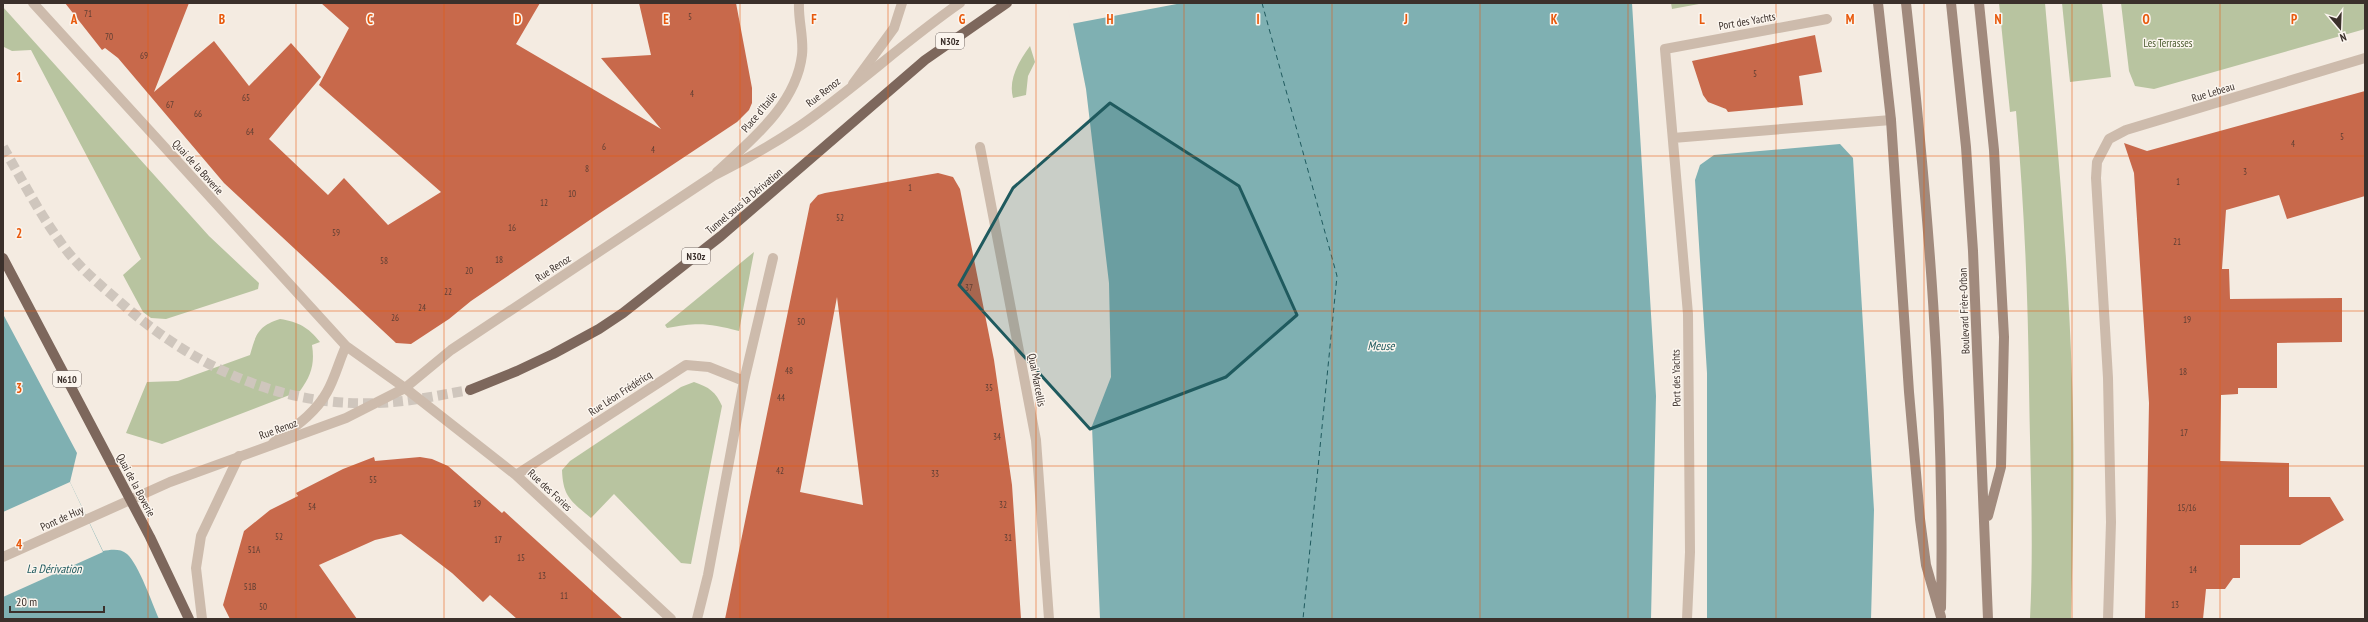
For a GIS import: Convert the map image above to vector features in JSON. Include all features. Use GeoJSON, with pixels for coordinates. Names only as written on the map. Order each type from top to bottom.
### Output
{"type":"FeatureCollection","features":[{"type":"Feature","properties":{"kind":"main road","name":"Tunnel sous la Dérivation"},"geometry":{"type":"LineString","coordinates":[[470,390],[517,371],[574,344],[623,313],[727,231],[896,85],[957,36],[1007,3]]}},
{"type":"Feature","properties":{"kind":"main road"},"geometry":{"type":"LineString","coordinates":[[1878,3],[1891,120],[1915,465],[1926,565],[1941,618]]}},
{"type":"Feature","properties":{"kind":"main road"},"geometry":{"type":"LineString","coordinates":[[1906,3],[1923,161],[1930,269],[1941,518],[1941,618]]}},
{"type":"Feature","properties":{"kind":"main road","name":"Boulevard Frère-Orban"},"geometry":{"type":"LineString","coordinates":[[1951,3],[1966,147],[1973,251],[1988,619]]}},
{"type":"Feature","properties":{"kind":"main road"},"geometry":{"type":"LineString","coordinates":[[1979,3],[1995,158],[2004,337],[2001,467],[1985,526]]}},
{"type":"Feature","properties":{"kind":"main road","name":"Quai de la Boverie"},"geometry":{"type":"LineString","coordinates":[[3,258],[130,500],[189,619]]}},
{"type":"Feature","properties":{"kind":"street","name":"Quai de la Boverie"},"geometry":{"type":"LineString","coordinates":[[33,3],[346,346],[405,388]]}},
{"type":"Feature","properties":{"kind":"street","name":"Place d'Italie"},"geometry":{"type":"LineString","coordinates":[[713,176],[752,139],[784,104],[799,72],[803,54],[799,3]]}},
{"type":"Feature","properties":{"kind":"street"},"geometry":{"type":"LineString","coordinates":[[853,84],[894,28],[902,3]]}},
{"type":"Feature","properties":{"kind":"street","name":"Rue Renoz"},"geometry":{"type":"LineString","coordinates":[[130,500],[170,482],[273,443],[346,418],[405,388],[451,350],[713,176],[771,145],[802,125],[853,84],[960,3]]}},
{"type":"Feature","properties":{"kind":"street","name":"Port des Yachts"},"geometry":{"type":"LineString","coordinates":[[1687,619],[1690,552],[1688,314],[1665,48],[1827,19]]}},
{"type":"Feature","properties":{"kind":"street","name":"Rue Lebeau"},"geometry":{"type":"LineString","coordinates":[[2108,619],[2111,522],[2108,378],[2096,178],[2097,162],[2109,139],[2126,130],[2365,58]]}},
{"type":"Feature","properties":{"kind":"street"},"geometry":{"type":"LineString","coordinates":[[1673,138],[1891,120]]}},
{"type":"Feature","properties":{"kind":"street","name":"Quai Marcellis"},"geometry":{"type":"LineString","coordinates":[[980,147],[1036,440],[1048,619]]}},
{"type":"Feature","properties":{"kind":"street"},"geometry":{"type":"LineString","coordinates":[[697,619],[708,575],[744,381],[773,258]]}},
{"type":"Feature","properties":{"kind":"street"},"geometry":{"type":"LineString","coordinates":[[273,443],[303,420],[318,406],[327,392],[346,346]]}},
{"type":"Feature","properties":{"kind":"street","name":"Rue Léon Frédéricq"},"geometry":{"type":"LineString","coordinates":[[516,475],[686,365],[709,367],[744,381]]}},
{"type":"Feature","properties":{"kind":"street","name":"Rue des Fories"},"geometry":{"type":"LineString","coordinates":[[405,388],[516,475],[671,619]]}},
{"type":"Feature","properties":{"kind":"street"},"geometry":{"type":"LineString","coordinates":[[202,619],[196,568],[201,536],[239,456]]}},
{"type":"Feature","properties":{"kind":"street","name":"Pont de Huy"},"geometry":{"type":"LineString","coordinates":[[3,557],[130,500]]}},
{"type":"Feature","properties":{"kind":"highlighted area"},"geometry":{"type":"Polygon","coordinates":[[[1110,103],[1239,186],[1297,315],[1226,377],[1090,429],[959,285],[1013,188],[1110,103]]]}},
{"type":"Feature","properties":{"kind":"green space"},"geometry":{"type":"Polygon","coordinates":[[[1671,3],[1699,3],[1699,4],[1672,9],[1671,3]]]}},
{"type":"Feature","properties":{"kind":"green space"},"geometry":{"type":"Polygon","coordinates":[[[1999,3],[2045,3],[2061,191],[2070,333],[2074,470],[2071,619],[2030,619],[2032,561],[2028,317],[2025,248],[2016,111],[2010,112],[1999,3]]]}},
{"type":"Feature","properties":{"kind":"green space"},"geometry":{"type":"Polygon","coordinates":[[[2062,3],[2102,3],[2111,77],[2070,82],[2062,3]]]}},
{"type":"Feature","properties":{"kind":"green space","name":"Les Terrasses"},"geometry":{"type":"Polygon","coordinates":[[[2121,3],[2365,3],[2365,29],[2154,89],[2135,86],[2129,71],[2121,3]]]}},
{"type":"Feature","properties":{"kind":"green space"},"geometry":{"type":"Polygon","coordinates":[[[3,7],[209,236],[259,283],[258,289],[166,319],[151,318],[143,312],[123,275],[141,259],[31,50],[12,51],[4,47],[3,7]]]}},
{"type":"Feature","properties":{"kind":"green space"},"geometry":{"type":"Polygon","coordinates":[[[1030,46],[1035,62],[1028,76],[1026,95],[1013,98],[1013,77],[1018,64],[1030,46]]]}},
{"type":"Feature","properties":{"kind":"green space"},"geometry":{"type":"Polygon","coordinates":[[[754,252],[739,331],[703,324],[667,328],[665,325],[754,252]]]}},
{"type":"Feature","properties":{"kind":"green space"},"geometry":{"type":"Polygon","coordinates":[[[280,319],[303,326],[320,342],[312,345],[313,358],[311,370],[300,391],[162,444],[126,433],[147,382],[178,381],[250,355],[256,336],[262,328],[280,319]]]}},
{"type":"Feature","properties":{"kind":"green space"},"geometry":{"type":"Polygon","coordinates":[[[694,382],[711,391],[717,397],[722,406],[691,564],[681,563],[614,494],[591,518],[569,498],[564,486],[562,470],[570,461],[681,387],[694,382]]]}},
{"type":"Feature","properties":{"kind":"water","name":"Meuse"},"geometry":{"type":"Polygon","coordinates":[[[1069,3],[1632,3],[1656,396],[1651,619],[1100,619],[1092,426],[1111,377],[1109,283],[1086,89],[1069,3]]]}},
{"type":"Feature","properties":{"kind":"water"},"geometry":{"type":"Polygon","coordinates":[[[1840,144],[1853,158],[1874,510],[1871,619],[1707,619],[1707,373],[1695,180],[1700,165],[1714,155],[1840,144]]]}},
{"type":"Feature","properties":{"kind":"water","name":"La Dérivation"},"geometry":{"type":"Polygon","coordinates":[[[3,314],[77,453],[70,482],[103,551],[121,551],[132,559],[141,575],[159,619],[3,619],[3,314]]]}},
{"type":"Feature","properties":{"kind":"pier"},"geometry":{"type":"Polygon","coordinates":[[[1067,3],[1182,3],[1071,24],[1067,3]]]}},
{"type":"Feature","properties":{"kind":"pier"},"geometry":{"type":"Polygon","coordinates":[[[70,482],[103,552],[3,597],[3,512],[70,482]]]}},
{"type":"Feature","properties":{"kind":"building"},"geometry":{"type":"Polygon","coordinates":[[[65,3],[189,3],[154,92],[214,41],[249,86],[291,43],[321,77],[269,139],[328,195],[344,178],[388,225],[441,192],[319,85],[349,28],[321,3],[540,3],[516,44],[661,129],[601,58],[651,55],[639,3],[736,3],[752,88],[752,103],[749,110],[737,122],[471,301],[449,319],[411,344],[396,343],[224,183],[118,58],[105,48],[102,50],[65,3]]]}},
{"type":"Feature","properties":{"kind":"building"},"geometry":{"type":"Polygon","coordinates":[[[1815,35],[1822,72],[1799,76],[1803,105],[1728,112],[1726,109],[1708,102],[1703,95],[1692,61],[1815,35]]]}},
{"type":"Feature","properties":{"kind":"building"},"geometry":{"type":"Polygon","coordinates":[[[2365,91],[2365,196],[2287,219],[2279,195],[2226,210],[2222,269],[2229,269],[2230,299],[2342,298],[2342,342],[2277,343],[2277,388],[2238,388],[2238,394],[2221,395],[2220,461],[2289,463],[2289,497],[2330,497],[2344,520],[2300,545],[2240,545],[2240,578],[2233,578],[2225,589],[2206,589],[2203,619],[2145,619],[2149,403],[2134,173],[2124,143],[2147,151],[2365,91]]]}},
{"type":"Feature","properties":{"kind":"building"},"geometry":{"type":"Polygon","coordinates":[[[938,173],[953,177],[960,189],[994,360],[1012,485],[1021,619],[725,619],[810,204],[818,195],[938,173]],[[837,297],[800,492],[863,505],[837,297]]]}},
{"type":"Feature","properties":{"kind":"building"},"geometry":{"type":"Polygon","coordinates":[[[374,457],[375,461],[420,457],[432,459],[448,466],[502,513],[504,511],[623,619],[517,619],[490,595],[483,602],[452,573],[401,534],[375,540],[319,565],[357,619],[230,619],[223,605],[244,531],[270,510],[298,496],[296,493],[343,469],[374,457]]]}},
{"type":"Feature","properties":{"kind":"ferry route"},"geometry":{"type":"LineString","coordinates":[[1262,3],[1337,276],[1303,619]]}},
{"type":"Feature","properties":{"kind":"tunnel"},"geometry":{"type":"LineString","coordinates":[[3,147],[51,229],[66,250],[82,268],[127,308],[156,331],[186,351],[217,368],[250,382],[284,393],[319,400],[356,403],[393,402],[470,390]]}}]}
